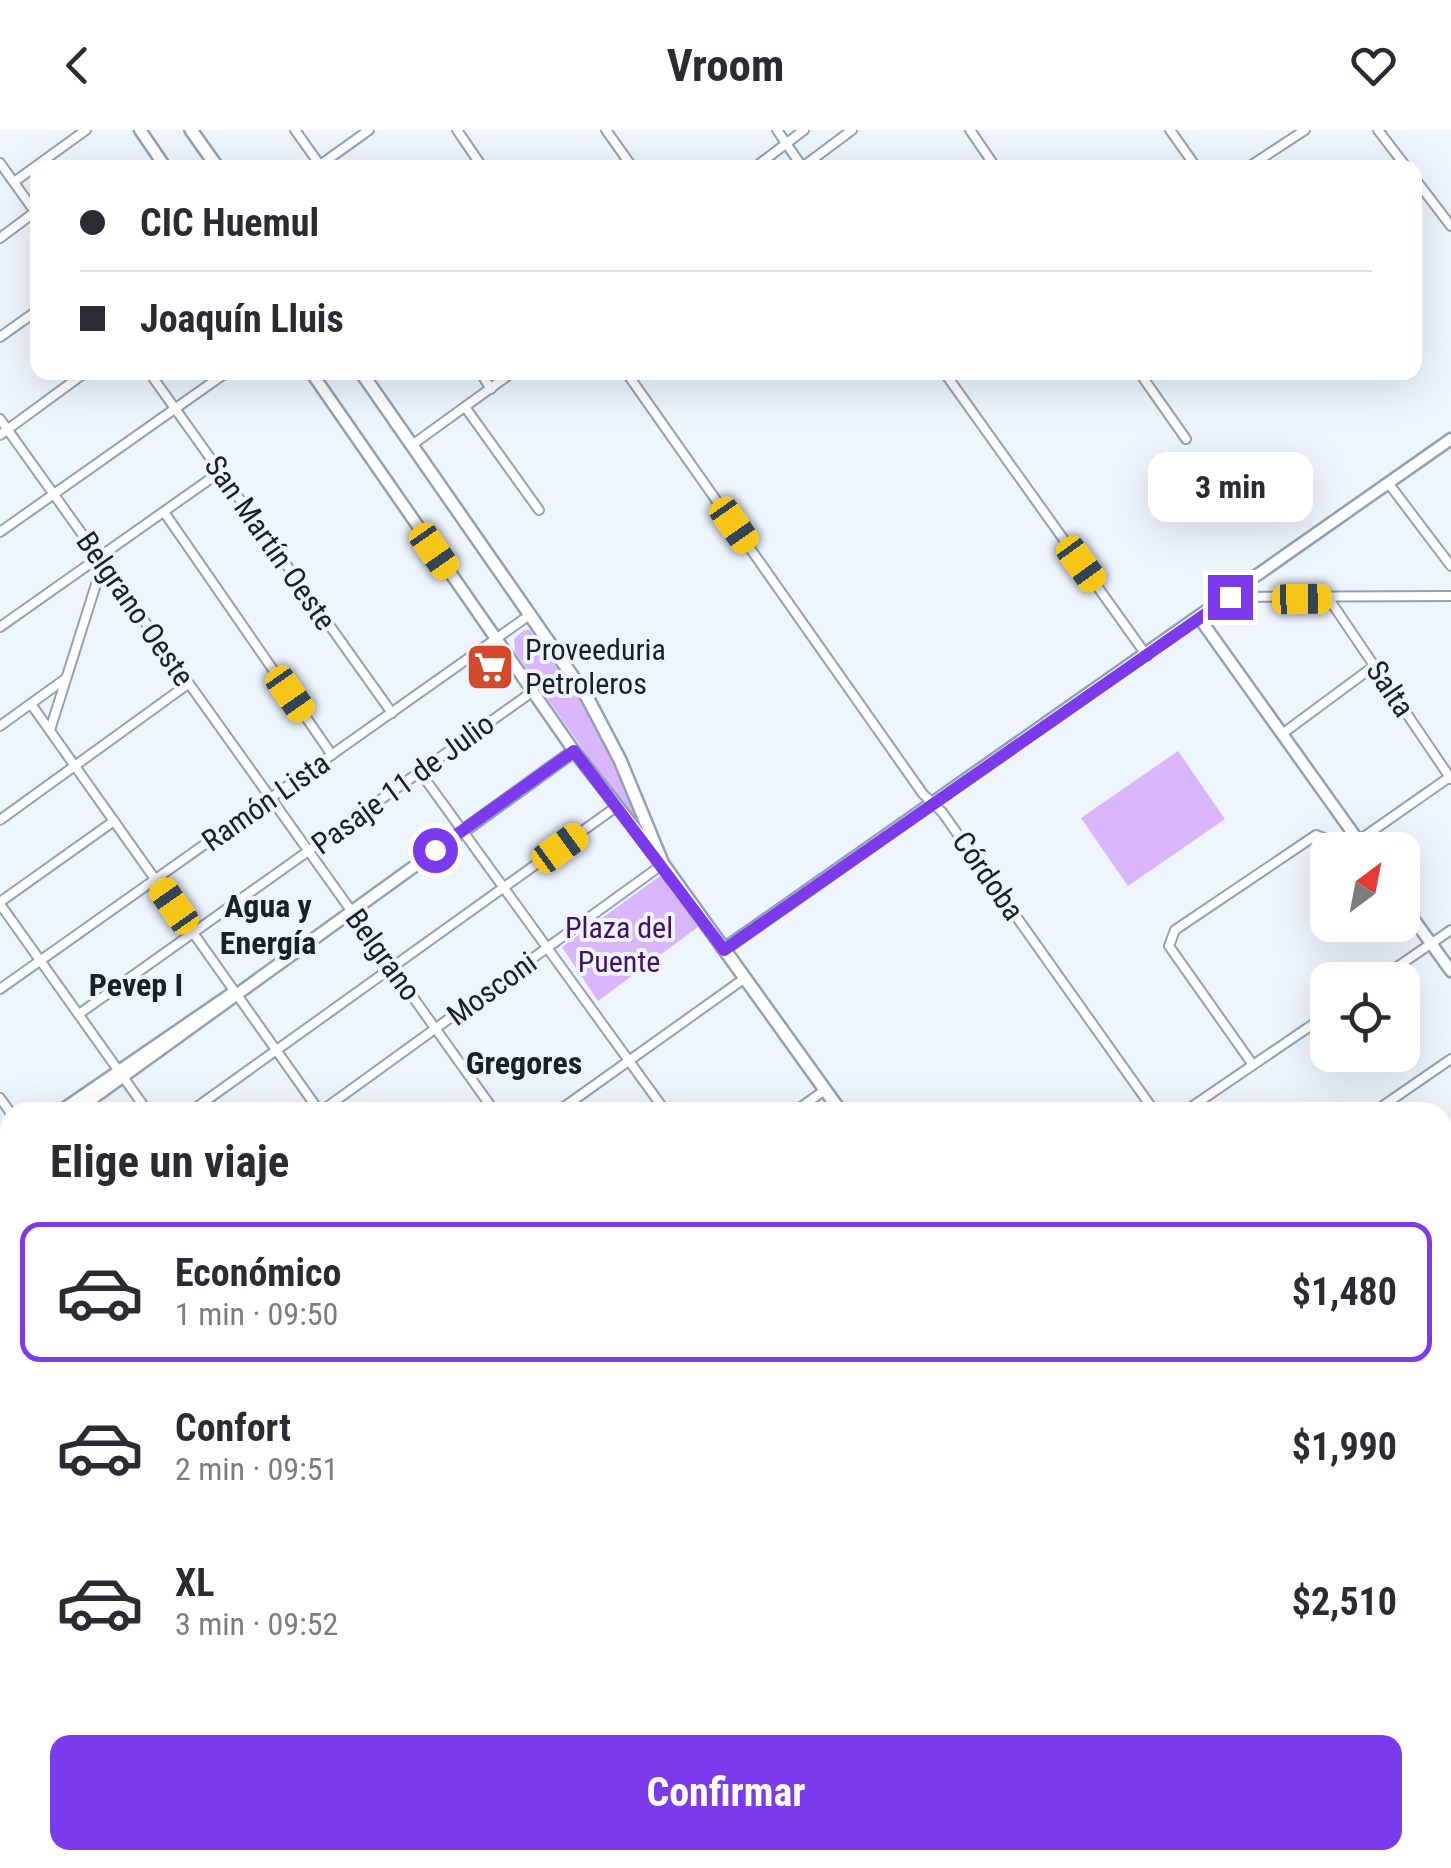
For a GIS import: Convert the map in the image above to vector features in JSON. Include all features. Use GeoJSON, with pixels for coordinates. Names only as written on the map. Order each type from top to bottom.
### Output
{"type":"FeatureCollection","features":[{"type":"Feature","properties":{"kind":"main road"},"geometry":{"type":"LineString","coordinates":[[191,130],[212,160]]}},
{"type":"Feature","properties":{"kind":"main road"},"geometry":{"type":"LineString","coordinates":[[367,380],[531,614],[604,728],[664,864],[833,1102]]}},
{"type":"Feature","properties":{"kind":"street"},"geometry":{"type":"LineString","coordinates":[[44,160],[86,130]]}},
{"type":"Feature","properties":{"kind":"street"},"geometry":{"type":"LineString","coordinates":[[140,130],[161,160]]}},
{"type":"Feature","properties":{"kind":"street"},"geometry":{"type":"LineString","coordinates":[[296,130],[319,160]]}},
{"type":"Feature","properties":{"kind":"street"},"geometry":{"type":"LineString","coordinates":[[330,160],[369,130]]}},
{"type":"Feature","properties":{"kind":"street"},"geometry":{"type":"LineString","coordinates":[[457,130],[478,160]]}},
{"type":"Feature","properties":{"kind":"street"},"geometry":{"type":"LineString","coordinates":[[606,130],[627,160]]}},
{"type":"Feature","properties":{"kind":"street"},"geometry":{"type":"LineString","coordinates":[[777,130],[797,160]]}},
{"type":"Feature","properties":{"kind":"street"},"geometry":{"type":"LineString","coordinates":[[764,160],[804,130]]}},
{"type":"Feature","properties":{"kind":"street"},"geometry":{"type":"LineString","coordinates":[[811,160],[852,130]]}},
{"type":"Feature","properties":{"kind":"street"},"geometry":{"type":"LineString","coordinates":[[970,130],[991,160]]}},
{"type":"Feature","properties":{"kind":"street"},"geometry":{"type":"LineString","coordinates":[[1170,130],[1191,160]]}},
{"type":"Feature","properties":{"kind":"street"},"geometry":{"type":"LineString","coordinates":[[1259,160],[1305,130]]}},
{"type":"Feature","properties":{"kind":"street"},"geometry":{"type":"LineString","coordinates":[[1378,130],[1400,160]]}},
{"type":"Feature","properties":{"kind":"street"},"geometry":{"type":"LineString","coordinates":[[0,163],[30,205]]}},
{"type":"Feature","properties":{"kind":"street"},"geometry":{"type":"LineString","coordinates":[[14,182],[30,170]]}},
{"type":"Feature","properties":{"kind":"street"},"geometry":{"type":"LineString","coordinates":[[1422,187],[1451,226]]}},
{"type":"Feature","properties":{"kind":"street"},"geometry":{"type":"LineString","coordinates":[[0,238],[30,218]]}},
{"type":"Feature","properties":{"kind":"street"},"geometry":{"type":"LineString","coordinates":[[0,337],[30,316]]}},
{"type":"Feature","properties":{"kind":"street"},"geometry":{"type":"LineString","coordinates":[[4,432],[75,380]]}},
{"type":"Feature","properties":{"kind":"street","name":"San Martín Oeste"},"geometry":{"type":"LineString","coordinates":[[155,380],[392,713]]}},
{"type":"Feature","properties":{"kind":"street"},"geometry":{"type":"LineString","coordinates":[[0,532],[215,380]]}},
{"type":"Feature","properties":{"kind":"street"},"geometry":{"type":"LineString","coordinates":[[316,380],[574,751],[664,864]]}},
{"type":"Feature","properties":{"kind":"street"},"geometry":{"type":"LineString","coordinates":[[486,380],[492,388]]}},
{"type":"Feature","properties":{"kind":"street"},"geometry":{"type":"LineString","coordinates":[[412,446],[503,380]]}},
{"type":"Feature","properties":{"kind":"street","name":"Córdoba"},"geometry":{"type":"LineString","coordinates":[[632,380],[1149,1102]]}},
{"type":"Feature","properties":{"kind":"street"},"geometry":{"type":"LineString","coordinates":[[950,380],[1147,656]]}},
{"type":"Feature","properties":{"kind":"street"},"geometry":{"type":"LineString","coordinates":[[1145,380],[1186,440]]}},
{"type":"Feature","properties":{"kind":"street"},"geometry":{"type":"LineString","coordinates":[[465,407],[539,510]]}},
{"type":"Feature","properties":{"kind":"street","name":"Belgrano Oeste"},"geometry":{"type":"LineString","coordinates":[[0,419],[4,432],[54,494],[270,799]]}},
{"type":"Feature","properties":{"kind":"street"},"geometry":{"type":"LineString","coordinates":[[724,950],[1451,439]]}},
{"type":"Feature","properties":{"kind":"street"},"geometry":{"type":"LineString","coordinates":[[0,628],[220,472]]}},
{"type":"Feature","properties":{"kind":"street"},"geometry":{"type":"LineString","coordinates":[[1389,484],[1451,566]]}},
{"type":"Feature","properties":{"kind":"street"},"geometry":{"type":"LineString","coordinates":[[164,512],[332,755]]}},
{"type":"Feature","properties":{"kind":"street"},"geometry":{"type":"LineString","coordinates":[[50,730],[98,578],[98,557]]}},
{"type":"Feature","properties":{"kind":"street"},"geometry":{"type":"LineString","coordinates":[[1230,597],[1451,596]]}},
{"type":"Feature","properties":{"kind":"street","name":"Salta"},"geometry":{"type":"LineString","coordinates":[[1329,599],[1451,778]]}},
{"type":"Feature","properties":{"kind":"street","name":"Ramón Lista"},"geometry":{"type":"LineString","coordinates":[[0,989],[531,614]]}},
{"type":"Feature","properties":{"kind":"street"},"geometry":{"type":"LineString","coordinates":[[1200,618],[1353,832]]}},
{"type":"Feature","properties":{"kind":"street"},"geometry":{"type":"LineString","coordinates":[[1282,734],[1374,666]]}},
{"type":"Feature","properties":{"kind":"street"},"geometry":{"type":"LineString","coordinates":[[0,726],[66,679]]}},
{"type":"Feature","properties":{"kind":"street"},"geometry":{"type":"LineString","coordinates":[[0,820],[188,684]]}},
{"type":"Feature","properties":{"kind":"street","name":"Pasaje 11 de Julio"},"geometry":{"type":"LineString","coordinates":[[78,1014],[532,692]]}},
{"type":"Feature","properties":{"kind":"street"},"geometry":{"type":"LineString","coordinates":[[31,704],[313,1102]]}},
{"type":"Feature","properties":{"kind":"street"},"geometry":{"type":"LineString","coordinates":[[86,1102],[220,999],[235,993],[574,751]]}},
{"type":"Feature","properties":{"kind":"street"},"geometry":{"type":"LineString","coordinates":[[420,772],[659,1102]]}},
{"type":"Feature","properties":{"kind":"street"},"geometry":{"type":"LineString","coordinates":[[1379,832],[1451,778]]}},
{"type":"Feature","properties":{"kind":"street","name":"Belgrano"},"geometry":{"type":"LineString","coordinates":[[270,799],[488,1102]]}},
{"type":"Feature","properties":{"kind":"street"},"geometry":{"type":"LineString","coordinates":[[204,1102],[616,807]]}},
{"type":"Feature","properties":{"kind":"street"},"geometry":{"type":"LineString","coordinates":[[114,821],[0,903],[141,1102]]}},
{"type":"Feature","properties":{"kind":"street"},"geometry":{"type":"LineString","coordinates":[[1253,1065],[1169,946],[1169,938],[1175,930],[1310,838]]}},
{"type":"Feature","properties":{"kind":"street","name":"Mosconi"},"geometry":{"type":"LineString","coordinates":[[334,1102],[664,864]]}},
{"type":"Feature","properties":{"kind":"street"},"geometry":{"type":"LineString","coordinates":[[1420,928],[1451,971]]}},
{"type":"Feature","properties":{"kind":"street"},"geometry":{"type":"LineString","coordinates":[[1405,962],[1451,930]]}},
{"type":"Feature","properties":{"kind":"street"},"geometry":{"type":"LineString","coordinates":[[571,1102],[745,978]]}},
{"type":"Feature","properties":{"kind":"street"},"geometry":{"type":"LineString","coordinates":[[1199,1102],[1310,1026]]}},
{"type":"Feature","properties":{"kind":"street"},"geometry":{"type":"LineString","coordinates":[[1389,1102],[1451,1059]]}},
{"type":"Feature","properties":{"kind":"street"},"geometry":{"type":"LineString","coordinates":[[75,1102],[121,1073]]}},
{"type":"Feature","properties":{"kind":"street"},"geometry":{"type":"LineString","coordinates":[[808,1102],[824,1090]]}},
{"type":"Feature","properties":{"kind":"green space"},"geometry":{"type":"Polygon","coordinates":[[[530,630],[592,717],[647,834],[642,834],[515,652],[514,639],[530,630]]]}},
{"type":"Feature","properties":{"kind":"green space"},"geometry":{"type":"Polygon","coordinates":[[[1178,751],[1225,819],[1128,886],[1081,818],[1178,751]]]}},
{"type":"Feature","properties":{"kind":"green space","name":"Plaza del Puente"},"geometry":{"type":"Polygon","coordinates":[[[660,876],[666,877],[698,927],[598,1001],[562,947],[660,876]]]}},
{"type":"Feature","properties":{"kind":"place","name":"Proveeduria Petroleros"},"geometry":{"type":"Point","coordinates":[490,667]}},
{"type":"Feature","properties":{"kind":"district","name":"Agua y Energía"},"geometry":{"type":"Point","coordinates":[268,924]}},
{"type":"Feature","properties":{"kind":"district","name":"Pevep I"},"geometry":{"type":"Point","coordinates":[136,985]}},
{"type":"Feature","properties":{"kind":"district","name":"Gregores"},"geometry":{"type":"Point","coordinates":[524,1063]}},
{"type":"Feature","properties":{"kind":"route"},"geometry":{"type":"LineString","coordinates":[[435,850],[574,751],[664,864],[724,950],[1230,597]]}}]}
